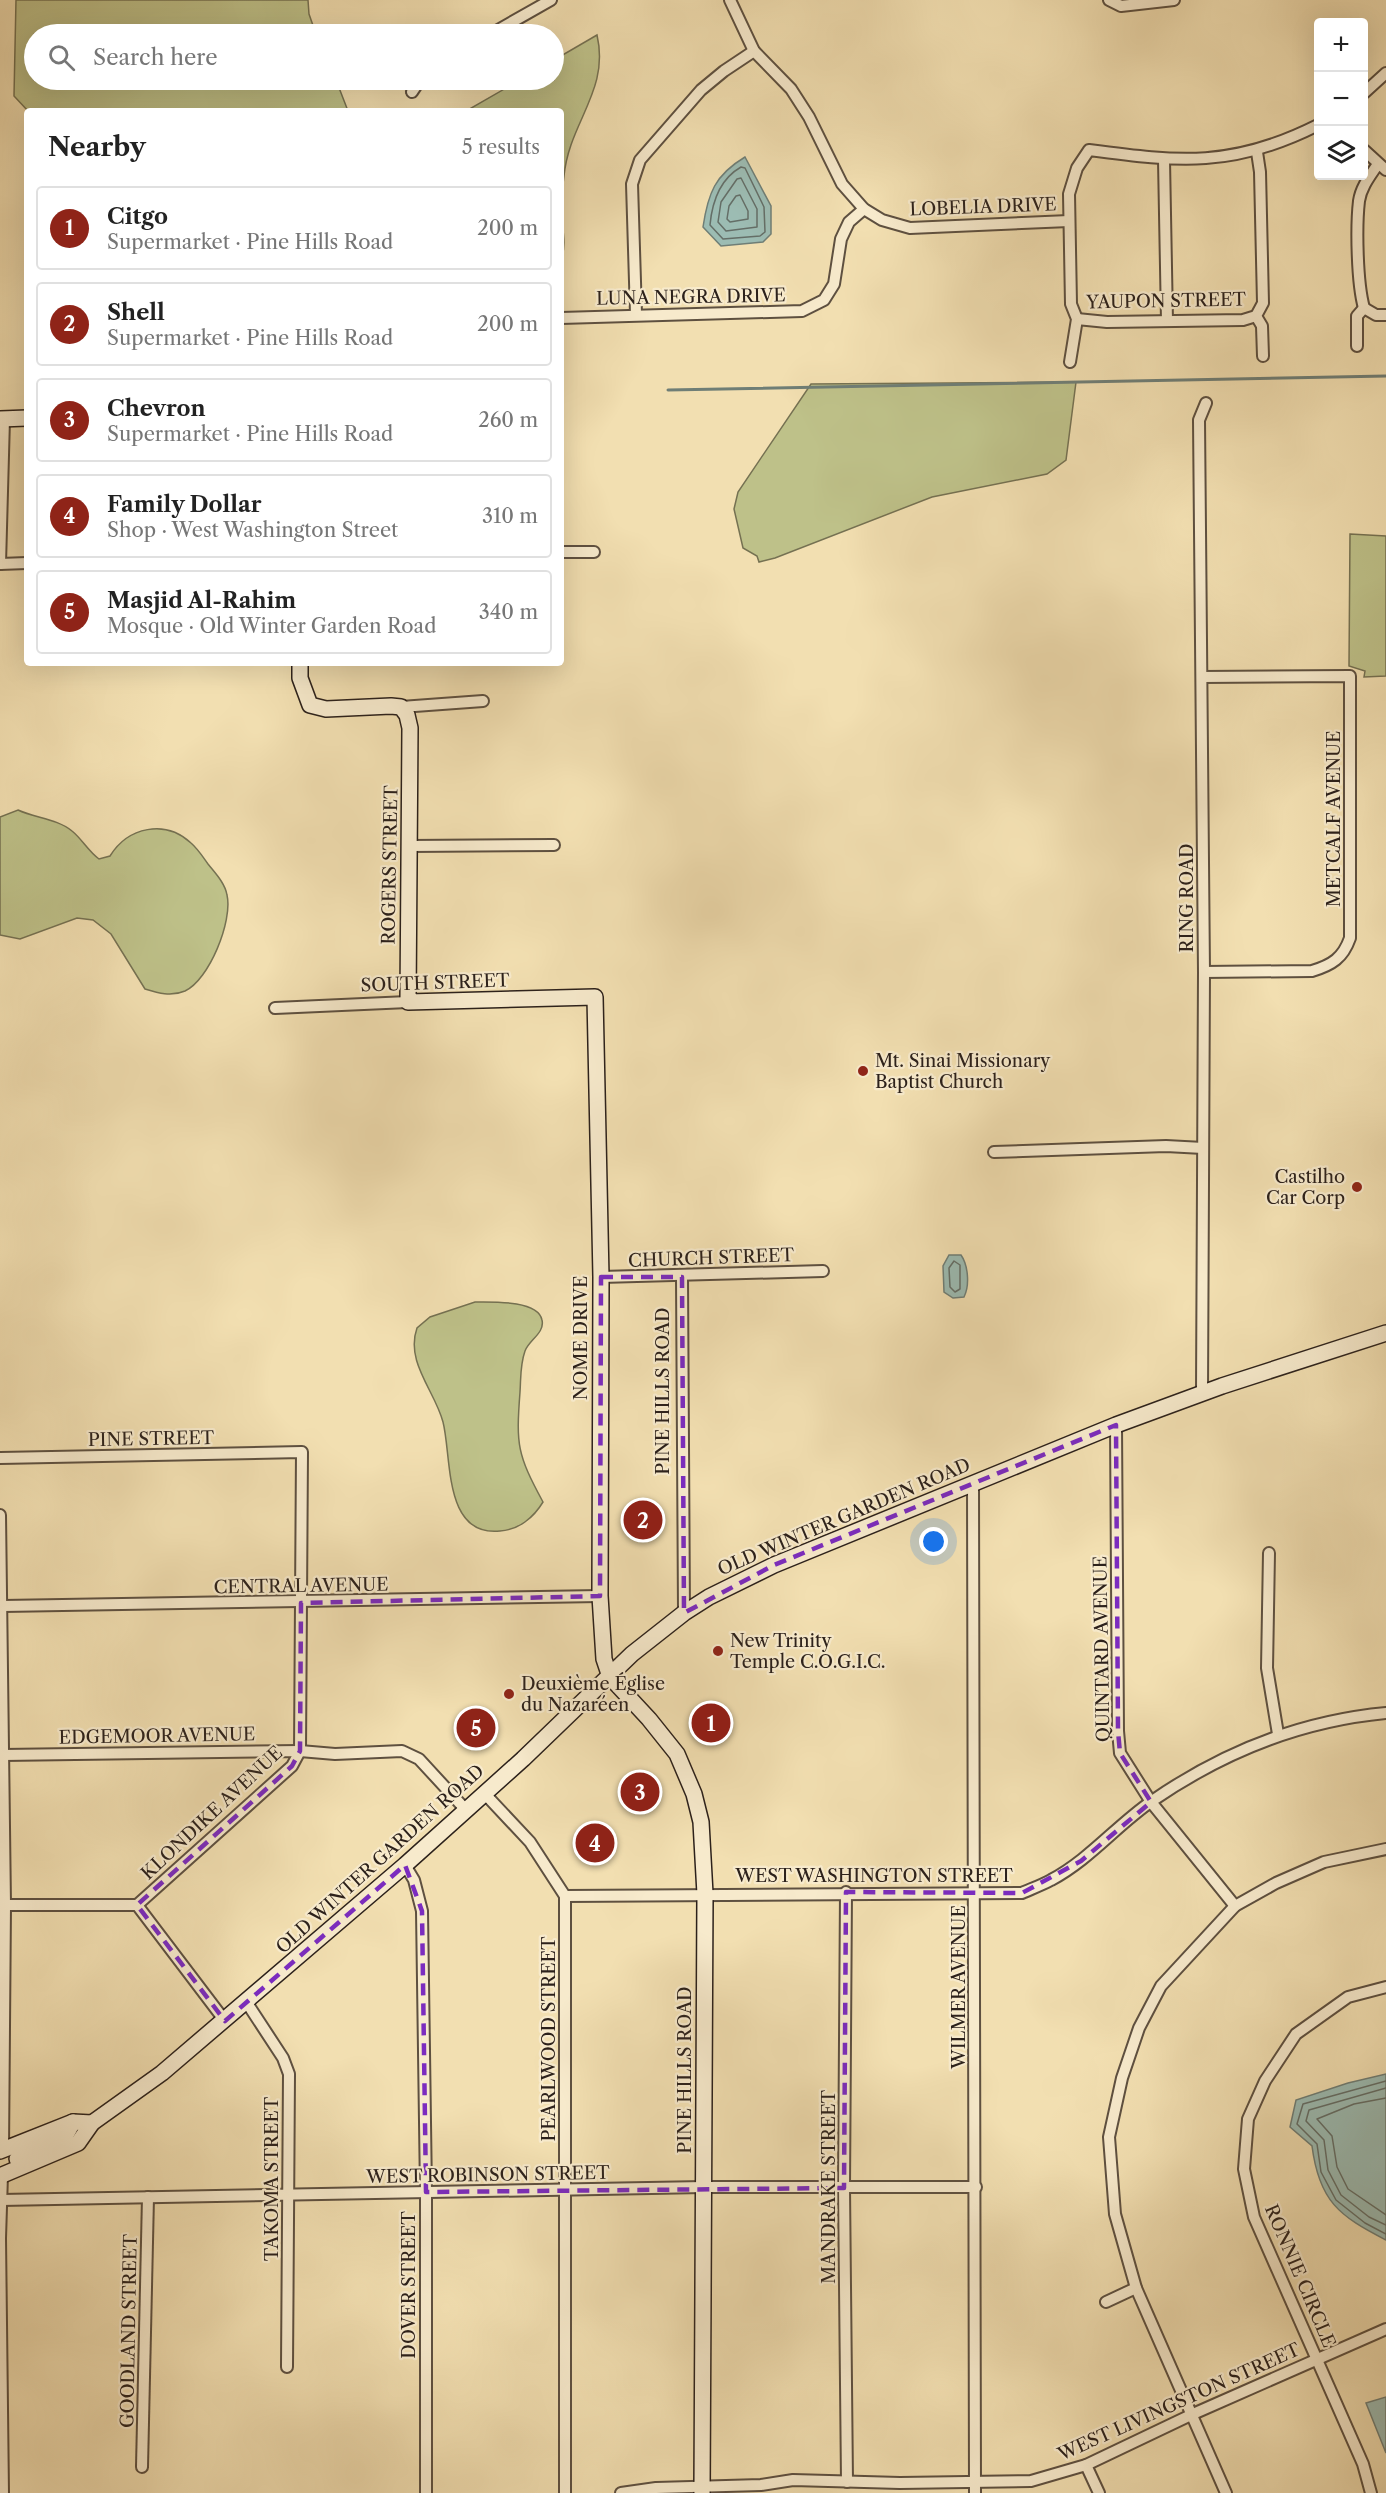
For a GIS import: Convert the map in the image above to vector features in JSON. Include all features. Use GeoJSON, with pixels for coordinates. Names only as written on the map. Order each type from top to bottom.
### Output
{"type":"FeatureCollection","features":[{"type":"Feature","properties":{"kind":"main road"},"geometry":{"type":"LineString","coordinates":[[2,419],[24,418]]}},
{"type":"Feature","properties":{"kind":"main road"},"geometry":{"type":"LineString","coordinates":[[300,670],[310,705],[326,709],[379,705],[401,706]]}},
{"type":"Feature","properties":{"kind":"main road","name":"ROGERS STREET"},"geometry":{"type":"LineString","coordinates":[[401,706],[407,715],[410,728],[408,1002]]}},
{"type":"Feature","properties":{"kind":"main road","name":"SOUTH STREET"},"geometry":{"type":"LineString","coordinates":[[408,1002],[595,997]]}},
{"type":"Feature","properties":{"kind":"main road","name":"NOME DRIVE"},"geometry":{"type":"LineString","coordinates":[[595,997],[601,1277],[600,1596],[604,1659],[610,1677]]}},
{"type":"Feature","properties":{"kind":"main road","name":"OLD WINTER GARDEN ROAD"},"geometry":{"type":"LineString","coordinates":[[1,2175],[78,2143],[92,2123],[140,2091],[247,2003],[405,1865],[485,1794],[632,1654],[684,1613],[740,1580],[973,1482],[1202,1393],[1386,1333]]}},
{"type":"Feature","properties":{"kind":"main road","name":"PINE HILLS ROAD"},"geometry":{"type":"LineString","coordinates":[[610,1677],[650,1719],[677,1754],[694,1794],[701,1822],[705,1894],[702,2490]]}},
{"type":"Feature","properties":{"kind":"main road"},"geometry":{"type":"LineString","coordinates":[[1,2175],[14,2160],[66,2135],[73,2122]]}},
{"type":"Feature","properties":{"kind":"main road"},"geometry":{"type":"LineString","coordinates":[[1,2152],[73,2122],[92,2123]]}},
{"type":"Feature","properties":{"kind":"street"},"geometry":{"type":"LineString","coordinates":[[509,24],[551,0]]}},
{"type":"Feature","properties":{"kind":"street","name":"LOBELIA DRIVE"},"geometry":{"type":"LineString","coordinates":[[730,0],[754,51],[791,89],[809,117],[842,184],[864,209],[882,220],[910,228],[1069,221]]}},
{"type":"Feature","properties":{"kind":"street"},"geometry":{"type":"LineString","coordinates":[[1109,0],[1121,6],[1174,0]]}},
{"type":"Feature","properties":{"kind":"street"},"geometry":{"type":"LineString","coordinates":[[636,314],[632,184],[640,160],[701,90],[723,71],[754,51]]}},
{"type":"Feature","properties":{"kind":"street"},"geometry":{"type":"LineString","coordinates":[[1368,89],[1386,73]]}},
{"type":"Feature","properties":{"kind":"street"},"geometry":{"type":"LineString","coordinates":[[1070,362],[1077,319],[1071,304],[1069,221],[1072,180],[1089,150],[1164,160],[1210,159],[1257,152],[1292,139],[1316,126]]}},
{"type":"Feature","properties":{"kind":"street"},"geometry":{"type":"LineString","coordinates":[[1257,152],[1260,172],[1263,303],[1256,316],[1262,326],[1263,356]]}},
{"type":"Feature","properties":{"kind":"street"},"geometry":{"type":"LineString","coordinates":[[1368,154],[1382,167],[1364,185],[1359,201],[1359,292],[1364,308],[1376,315],[1386,315]]}},
{"type":"Feature","properties":{"kind":"street"},"geometry":{"type":"LineString","coordinates":[[1164,160],[1167,321]]}},
{"type":"Feature","properties":{"kind":"street","name":"LUNA NEGRA DRIVE"},"geometry":{"type":"LineString","coordinates":[[564,318],[802,311],[824,300],[834,284],[841,239],[849,222],[864,209]]}},
{"type":"Feature","properties":{"kind":"street"},"geometry":{"type":"LineString","coordinates":[[1357,346],[1357,316],[1364,308]]}},
{"type":"Feature","properties":{"kind":"street","name":"YAUPON STREET"},"geometry":{"type":"LineString","coordinates":[[1077,319],[1107,322],[1243,320],[1256,316]]}},
{"type":"Feature","properties":{"kind":"street","name":"RING ROAD"},"geometry":{"type":"LineString","coordinates":[[1202,1393],[1204,972],[1199,420],[1206,403]]}},
{"type":"Feature","properties":{"kind":"street"},"geometry":{"type":"LineString","coordinates":[[2,419],[0,564],[24,563]]}},
{"type":"Feature","properties":{"kind":"street"},"geometry":{"type":"LineString","coordinates":[[564,552],[594,552]]}},
{"type":"Feature","properties":{"kind":"street","name":"METCALF AVENUE"},"geometry":{"type":"LineString","coordinates":[[1202,677],[1350,676],[1350,938],[1345,952],[1338,959],[1312,970],[1204,972]]}},
{"type":"Feature","properties":{"kind":"street"},"geometry":{"type":"LineString","coordinates":[[401,706],[483,701]]}},
{"type":"Feature","properties":{"kind":"street"},"geometry":{"type":"LineString","coordinates":[[410,846],[554,845]]}},
{"type":"Feature","properties":{"kind":"street","name":"SOUTH STREET"},"geometry":{"type":"LineString","coordinates":[[275,1008],[408,1002]]}},
{"type":"Feature","properties":{"kind":"street"},"geometry":{"type":"LineString","coordinates":[[994,1152],[1166,1146],[1203,1148]]}},
{"type":"Feature","properties":{"kind":"street","name":"CHURCH STREET"},"geometry":{"type":"LineString","coordinates":[[601,1277],[682,1277],[823,1271]]}},
{"type":"Feature","properties":{"kind":"street","name":"PINE HILLS ROAD"},"geometry":{"type":"LineString","coordinates":[[682,1277],[684,1613]]}},
{"type":"Feature","properties":{"kind":"street","name":"QUINTARD AVENUE"},"geometry":{"type":"LineString","coordinates":[[1116,1425],[1120,1753],[1151,1802],[1235,1906]]}},
{"type":"Feature","properties":{"kind":"street","name":"PINE STREET"},"geometry":{"type":"LineString","coordinates":[[0,1458],[302,1452]]}},
{"type":"Feature","properties":{"kind":"street","name":"KLONDIKE AVENUE"},"geometry":{"type":"LineString","coordinates":[[225,2021],[137,1905],[291,1766],[300,1751],[302,1452]]}},
{"type":"Feature","properties":{"kind":"street","name":"WILMER AVENUE"},"geometry":{"type":"LineString","coordinates":[[973,1482],[976,1893],[975,2488]]}},
{"type":"Feature","properties":{"kind":"street"},"geometry":{"type":"LineString","coordinates":[[0,1515],[3,1606],[1,2152]]}},
{"type":"Feature","properties":{"kind":"street"},"geometry":{"type":"LineString","coordinates":[[1269,1552],[1267,1668],[1278,1734]]}},
{"type":"Feature","properties":{"kind":"street","name":"CENTRAL AVENUE"},"geometry":{"type":"LineString","coordinates":[[3,1606],[302,1603],[600,1596]]}},
{"type":"Feature","properties":{"kind":"street","name":"WEST WASHINGTON STREET"},"geometry":{"type":"LineString","coordinates":[[566,1896],[846,1892],[1022,1893],[1051,1880],[1081,1861],[1151,1802],[1223,1757],[1278,1734],[1359,1716],[1386,1713]]}},
{"type":"Feature","properties":{"kind":"street","name":"EDGEMOOR AVENUE"},"geometry":{"type":"LineString","coordinates":[[3,1755],[300,1751],[335,1754],[402,1751],[419,1759],[466,1810]]}},
{"type":"Feature","properties":{"kind":"street"},"geometry":{"type":"LineString","coordinates":[[485,1794],[530,1842],[566,1896]]}},
{"type":"Feature","properties":{"kind":"street"},"geometry":{"type":"LineString","coordinates":[[1226,2493],[1136,2289],[1114,2214],[1109,2137],[1122,2078],[1139,2028],[1161,1986],[1235,1906],[1276,1883],[1324,1862],[1386,1849]]}},
{"type":"Feature","properties":{"kind":"street","name":"DOVER STREET"},"geometry":{"type":"LineString","coordinates":[[405,1865],[414,1880],[422,1911],[426,2192],[426,2493]]}},
{"type":"Feature","properties":{"kind":"street","name":"MANDRAKE STREET"},"geometry":{"type":"LineString","coordinates":[[846,1892],[844,2188],[848,2482]]}},
{"type":"Feature","properties":{"kind":"street","name":"PEARLWOOD STREET"},"geometry":{"type":"LineString","coordinates":[[565,2493],[566,1896]]}},
{"type":"Feature","properties":{"kind":"street"},"geometry":{"type":"LineString","coordinates":[[3,1905],[137,1905]]}},
{"type":"Feature","properties":{"kind":"street","name":"RONNIE CIRCLE"},"geometry":{"type":"LineString","coordinates":[[1371,2493],[1363,2464],[1254,2217],[1244,2169],[1248,2119],[1265,2080],[1296,2034],[1347,1997],[1386,1987]]}},
{"type":"Feature","properties":{"kind":"street","name":"TAKOMA STREET"},"geometry":{"type":"LineString","coordinates":[[247,2003],[283,2058],[289,2074],[290,2194],[287,2367]]}},
{"type":"Feature","properties":{"kind":"street"},"geometry":{"type":"LineString","coordinates":[[1,2175],[3,2493]]}},
{"type":"Feature","properties":{"kind":"street","name":"WEST ROBINSON STREET"},"geometry":{"type":"LineString","coordinates":[[1,2200],[704,2187],[976,2187]]}},
{"type":"Feature","properties":{"kind":"street","name":"GOODLAND STREET"},"geometry":{"type":"LineString","coordinates":[[142,2467],[148,2197]]}},
{"type":"Feature","properties":{"kind":"street"},"geometry":{"type":"LineString","coordinates":[[1106,2302],[1136,2289]]}},
{"type":"Feature","properties":{"kind":"street","name":"WEST LIVINGSTON STREET"},"geometry":{"type":"LineString","coordinates":[[621,2493],[702,2490],[793,2480],[975,2488],[1031,2481],[1086,2465],[1193,2414],[1386,2329]]}},
{"type":"Feature","properties":{"kind":"street"},"geometry":{"type":"LineString","coordinates":[[1086,2465],[1098,2493]]}},
{"type":"Feature","properties":{"kind":"highlighted area"},"geometry":{"type":"Polygon","coordinates":[[[601,1277],[682,1277],[684,1613],[774,1565],[1116,1425],[1120,1753],[1151,1802],[1081,1861],[1022,1893],[846,1892],[844,2188],[426,2192],[422,1911],[405,1865],[225,2021],[137,1905],[292,1766],[300,1751],[301,1603],[600,1596],[601,1277]]]}},
{"type":"Feature","properties":{"kind":"green space"},"geometry":{"type":"Polygon","coordinates":[[[16,0],[308,0],[312,24],[24,24],[24,90],[340,90],[347,108],[25,108],[14,96],[16,0]]]}},
{"type":"Feature","properties":{"kind":"green space"},"geometry":{"type":"Polygon","coordinates":[[[597,35],[600,55],[594,90],[567,157],[564,178],[564,108],[471,108],[503,90],[564,90],[564,54],[597,35]]]}},
{"type":"Feature","properties":{"kind":"green space"},"geometry":{"type":"Polygon","coordinates":[[[1076,382],[1066,460],[1047,474],[932,497],[775,558],[759,562],[757,556],[743,548],[734,509],[738,492],[811,384],[1076,382]]]}},
{"type":"Feature","properties":{"kind":"green space"},"geometry":{"type":"Polygon","coordinates":[[[1350,534],[1386,536],[1386,676],[1364,677],[1365,671],[1349,666],[1350,534]]]}},
{"type":"Feature","properties":{"kind":"green space"},"geometry":{"type":"Polygon","coordinates":[[[18,810],[66,827],[76,834],[99,859],[110,856],[127,838],[148,830],[170,831],[181,835],[194,845],[222,882],[228,906],[223,934],[217,949],[203,975],[194,985],[175,994],[145,989],[111,934],[93,920],[77,918],[20,939],[0,935],[0,817],[18,810]]]}},
{"type":"Feature","properties":{"kind":"green space"},"geometry":{"type":"Polygon","coordinates":[[[475,1302],[503,1302],[524,1306],[539,1313],[542,1320],[539,1333],[527,1347],[523,1356],[518,1425],[523,1460],[543,1502],[525,1522],[500,1531],[482,1529],[468,1521],[459,1508],[450,1473],[443,1422],[422,1376],[415,1353],[414,1341],[417,1328],[430,1317],[475,1302]]]}},
{"type":"Feature","properties":{"kind":"water"},"geometry":{"type":"Polygon","coordinates":[[[745,157],[771,206],[771,234],[763,242],[721,246],[703,227],[707,204],[720,178],[745,157]]]}},
{"type":"Feature","properties":{"kind":"water"},"geometry":{"type":"Polygon","coordinates":[[[949,1255],[961,1255],[965,1264],[968,1281],[964,1297],[953,1298],[944,1292],[943,1266],[949,1255]]]}},
{"type":"Feature","properties":{"kind":"water"},"geometry":{"type":"Polygon","coordinates":[[[1386,2074],[1386,2240],[1356,2223],[1334,2205],[1320,2181],[1312,2146],[1290,2127],[1296,2100],[1348,2083],[1386,2074]]]}},
{"type":"Feature","properties":{"kind":"water"},"geometry":{"type":"Polygon","coordinates":[[[1386,2397],[1386,2453],[1366,2403],[1386,2397]]]}},
{"type":"Feature","properties":{"kind":"waterway"},"geometry":{"type":"LineString","coordinates":[[668,390],[1386,376]]}},
{"type":"Feature","properties":{"kind":"place","name":"Mt. Sinai Missionary Baptist Church"},"geometry":{"type":"Point","coordinates":[863,1071]}},
{"type":"Feature","properties":{"kind":"place","name":"Castilho Car Corp"},"geometry":{"type":"Point","coordinates":[1357,1187]}},
{"type":"Feature","properties":{"kind":"place","name":"Shell"},"geometry":{"type":"Point","coordinates":[643,1520]}},
{"type":"Feature","properties":{"kind":"place","name":"New Trinity Temple C.O.G.I.C."},"geometry":{"type":"Point","coordinates":[718,1651]}},
{"type":"Feature","properties":{"kind":"place","name":"Deuxième Église du Nazaréen"},"geometry":{"type":"Point","coordinates":[509,1694]}},
{"type":"Feature","properties":{"kind":"place","name":"Citgo"},"geometry":{"type":"Point","coordinates":[711,1723]}},
{"type":"Feature","properties":{"kind":"place","name":"Masjid Al-Rahim"},"geometry":{"type":"Point","coordinates":[476,1728]}},
{"type":"Feature","properties":{"kind":"place","name":"Chevron"},"geometry":{"type":"Point","coordinates":[640,1792]}},
{"type":"Feature","properties":{"kind":"place","name":"Family Dollar"},"geometry":{"type":"Point","coordinates":[595,1843]}}]}
